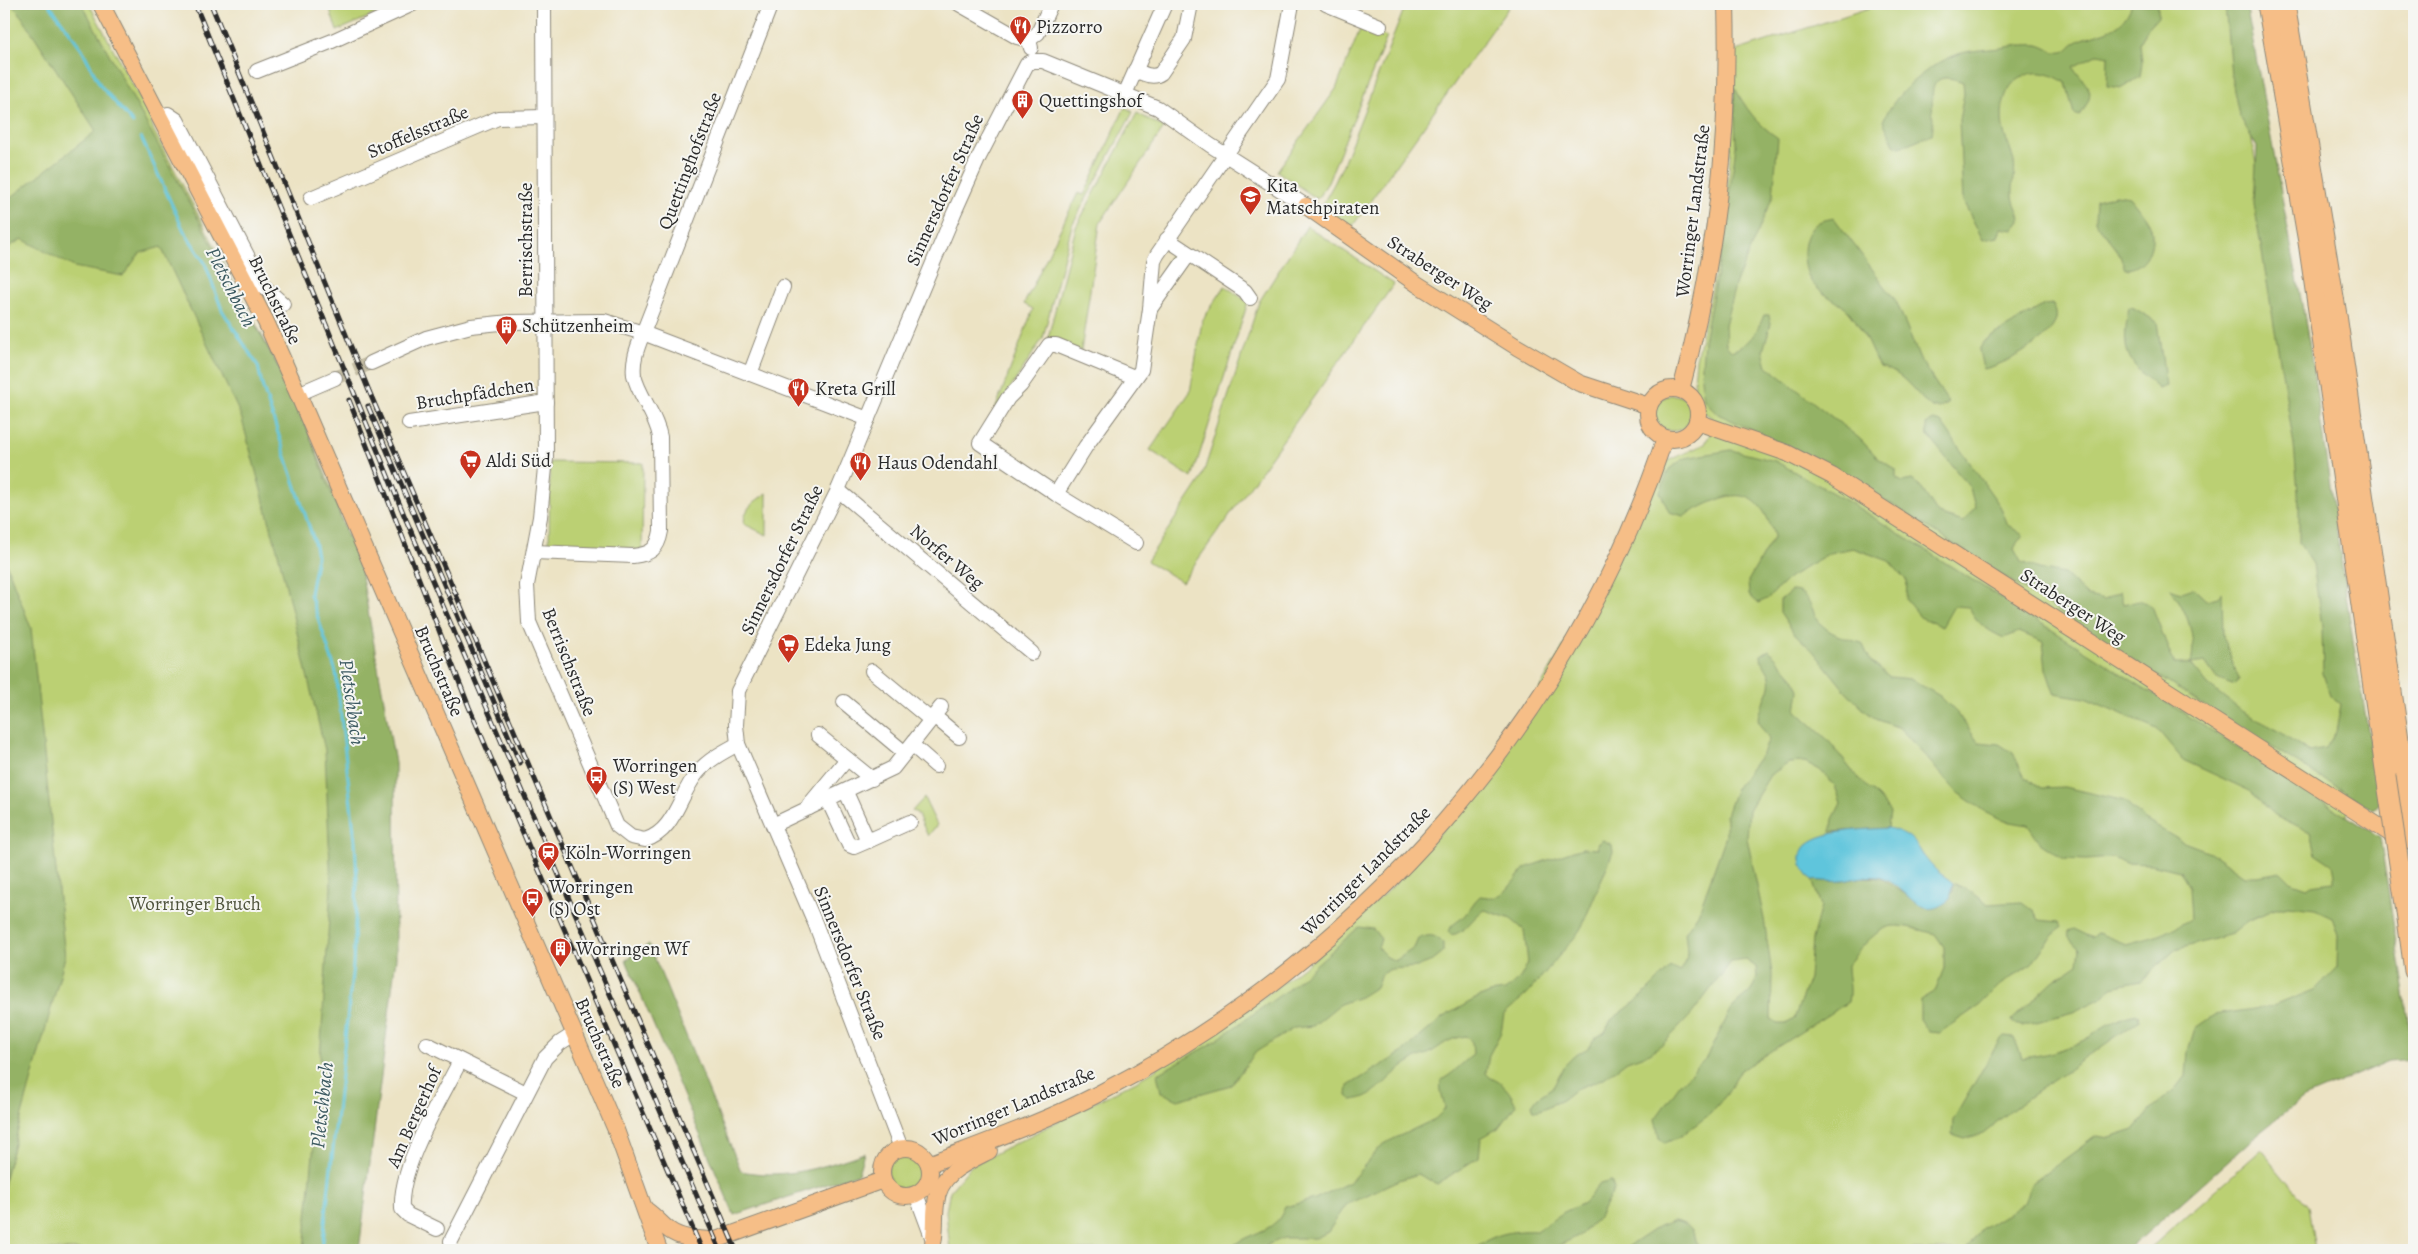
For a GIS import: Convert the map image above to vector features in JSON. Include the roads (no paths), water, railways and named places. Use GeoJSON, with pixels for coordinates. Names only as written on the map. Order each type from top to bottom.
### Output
{"type":"FeatureCollection","features":[{"type":"Feature","properties":{"kind":"highway"},"geometry":{"type":"LineString","coordinates":[[2267,4],[2308,242],[2414,971]]}},
{"type":"Feature","properties":{"kind":"highway"},"geometry":{"type":"LineString","coordinates":[[2285,4],[2340,334],[2414,842]]}},
{"type":"Feature","properties":{"kind":"highway"},"geometry":{"type":"LineString","coordinates":[[2288,22],[2289,4]]}},
{"type":"Feature","properties":{"kind":"main road","name":"Bruchstraße"},"geometry":{"type":"LineString","coordinates":[[100,4],[266,322],[616,1130],[659,1250]]}},
{"type":"Feature","properties":{"kind":"main road","name":"Worringer Landstraße"},"geometry":{"type":"LineString","coordinates":[[1681,390],[1710,262],[1723,168],[1726,92],[1726,4]]}},
{"type":"Feature","properties":{"kind":"main road","name":"Straberger Weg"},"geometry":{"type":"LineString","coordinates":[[1306,206],[1417,284],[1516,348],[1580,382],[1649,406]]}},
{"type":"Feature","properties":{"kind":"main road"},"geometry":{"type":"LineString","coordinates":[[1665,390],[1681,390],[1693,400],[1698,414],[1697,422],[1692,430],[1684,436],[1675,439],[1665,438],[1653,429],[1648,414],[1649,406],[1665,390]]}},
{"type":"Feature","properties":{"kind":"main road","name":"Straberger Weg"},"geometry":{"type":"LineString","coordinates":[[1697,422],[1787,453],[1832,476],[2414,849]]}},
{"type":"Feature","properties":{"kind":"main road","name":"Worringer Landstraße"},"geometry":{"type":"LineString","coordinates":[[929,1164],[1028,1126],[1099,1093],[1163,1058],[1236,1011],[1314,950],[1386,884],[1421,847],[1502,750],[1556,670],[1623,545],[1665,438]]}},
{"type":"Feature","properties":{"kind":"main road"},"geometry":{"type":"LineString","coordinates":[[933,1247],[937,1228],[937,1197],[945,1179],[957,1168],[1010,1141],[1028,1126]]}},
{"type":"Feature","properties":{"kind":"main road"},"geometry":{"type":"LineString","coordinates":[[901,1148],[918,1151],[929,1164],[929,1182],[916,1194],[900,1196],[887,1187],[883,1180],[883,1164],[893,1151],[901,1148]]}},
{"type":"Feature","properties":{"kind":"main road"},"geometry":{"type":"LineString","coordinates":[[688,1250],[744,1232],[883,1180]]}},
{"type":"Feature","properties":{"kind":"main road"},"geometry":{"type":"LineString","coordinates":[[646,1210],[678,1235],[717,1241]]}},
{"type":"Feature","properties":{"kind":"street"},"geometry":{"type":"LineString","coordinates":[[257,71],[338,38],[413,4]]}},
{"type":"Feature","properties":{"kind":"street","name":"Berrischstraße"},"geometry":{"type":"LineString","coordinates":[[544,4],[546,458],[534,552],[527,585],[530,622],[614,819],[622,831],[631,837],[645,840],[662,832],[697,773],[708,761],[738,744]]}},
{"type":"Feature","properties":{"kind":"street","name":"Quettinghofstraße"},"geometry":{"type":"LineString","coordinates":[[534,552],[633,556],[646,554],[654,550],[660,542],[660,437],[658,424],[634,375],[634,363],[643,332],[771,4]]}},
{"type":"Feature","properties":{"kind":"street"},"geometry":{"type":"LineString","coordinates":[[959,4],[1016,37],[1029,40]]}},
{"type":"Feature","properties":{"kind":"street"},"geometry":{"type":"LineString","coordinates":[[1029,40],[1038,33],[1051,4]]}},
{"type":"Feature","properties":{"kind":"street"},"geometry":{"type":"LineString","coordinates":[[1125,94],[1165,4]]}},
{"type":"Feature","properties":{"kind":"street"},"geometry":{"type":"LineString","coordinates":[[1135,70],[1151,76],[1157,76],[1161,73],[1184,39],[1191,4]]}},
{"type":"Feature","properties":{"kind":"street"},"geometry":{"type":"LineString","coordinates":[[1056,494],[1134,376],[1141,370],[1150,309],[1154,262],[1167,240],[1278,79],[1292,4]]}},
{"type":"Feature","properties":{"kind":"street"},"geometry":{"type":"LineString","coordinates":[[1326,4],[1380,26]]}},
{"type":"Feature","properties":{"kind":"street"},"geometry":{"type":"LineString","coordinates":[[1029,40],[1033,60]]}},
{"type":"Feature","properties":{"kind":"street","name":"Straberger Weg"},"geometry":{"type":"LineString","coordinates":[[1033,60],[1050,63],[1158,108],[1226,155],[1306,206]]}},
{"type":"Feature","properties":{"kind":"street","name":"Sinnersdorfer Straße"},"geometry":{"type":"LineString","coordinates":[[901,1148],[815,923],[738,744],[736,725],[738,691],[838,490],[938,248],[976,165],[1022,72],[1027,64],[1033,60]]}},
{"type":"Feature","properties":{"kind":"street","name":"Bruchstraße"},"geometry":{"type":"LineString","coordinates":[[160,118],[168,114],[177,120],[263,286],[282,304]]}},
{"type":"Feature","properties":{"kind":"street","name":"Stoffelsstraße"},"geometry":{"type":"LineString","coordinates":[[311,198],[498,118],[544,117]]}},
{"type":"Feature","properties":{"kind":"street"},"geometry":{"type":"LineString","coordinates":[[1167,240],[1245,291],[1250,298]]}},
{"type":"Feature","properties":{"kind":"street"},"geometry":{"type":"LineString","coordinates":[[1150,309],[1189,254]]}},
{"type":"Feature","properties":{"kind":"street"},"geometry":{"type":"LineString","coordinates":[[750,374],[783,287]]}},
{"type":"Feature","properties":{"kind":"street"},"geometry":{"type":"LineString","coordinates":[[371,362],[446,331],[500,323],[604,321],[643,332],[868,419]]}},
{"type":"Feature","properties":{"kind":"street"},"geometry":{"type":"LineString","coordinates":[[1134,376],[1056,345],[1049,345],[1021,385],[1008,398],[980,443],[1056,494],[1136,543]]}},
{"type":"Feature","properties":{"kind":"street"},"geometry":{"type":"LineString","coordinates":[[298,394],[335,378]]}},
{"type":"Feature","properties":{"kind":"street","name":"Bruchpfädchen"},"geometry":{"type":"LineString","coordinates":[[409,423],[546,402]]}},
{"type":"Feature","properties":{"kind":"street","name":"Norfer Weg"},"geometry":{"type":"LineString","coordinates":[[838,490],[1032,652]]}},
{"type":"Feature","properties":{"kind":"street"},"geometry":{"type":"LineString","coordinates":[[872,671],[935,715],[959,736]]}},
{"type":"Feature","properties":{"kind":"street"},"geometry":{"type":"LineString","coordinates":[[844,702],[908,749],[936,766]]}},
{"type":"Feature","properties":{"kind":"street"},"geometry":{"type":"LineString","coordinates":[[773,825],[846,792],[893,768],[935,715]]}},
{"type":"Feature","properties":{"kind":"street"},"geometry":{"type":"LineString","coordinates":[[818,735],[872,779]]}},
{"type":"Feature","properties":{"kind":"street"},"geometry":{"type":"LineString","coordinates":[[809,809],[809,805],[847,759]]}},
{"type":"Feature","properties":{"kind":"street"},"geometry":{"type":"LineString","coordinates":[[846,792],[868,841]]}},
{"type":"Feature","properties":{"kind":"street"},"geometry":{"type":"LineString","coordinates":[[828,800],[849,846],[854,847],[910,822]]}},
{"type":"Feature","properties":{"kind":"street"},"geometry":{"type":"LineString","coordinates":[[451,1241],[545,1058],[560,1043],[574,1034]]}},
{"type":"Feature","properties":{"kind":"street","name":"Am Bergerhof"},"geometry":{"type":"LineString","coordinates":[[427,1044],[526,1093]]}},
{"type":"Feature","properties":{"kind":"street","name":"Am Bergerhof"},"geometry":{"type":"LineString","coordinates":[[437,1229],[408,1215],[402,1209],[403,1193],[414,1154],[460,1061]]}},
{"type":"Feature","properties":{"kind":"street"},"geometry":{"type":"LineString","coordinates":[[916,1194],[928,1223],[933,1247]]}},
{"type":"Feature","properties":{"kind":"water"},"geometry":{"type":"Polygon","coordinates":[[[1888,828],[1898,831],[1911,839],[1934,868],[1953,883],[1950,899],[1930,909],[1922,907],[1892,883],[1882,878],[1867,877],[1843,881],[1812,880],[1803,867],[1801,854],[1807,845],[1818,838],[1848,831],[1888,828]]]}},
{"type":"Feature","properties":{"kind":"waterway","name":"Pletschbach"},"geometry":{"type":"LineString","coordinates":[[49,4],[82,49],[100,85],[133,123]]}},
{"type":"Feature","properties":{"kind":"waterway","name":"Pletschbach"},"geometry":{"type":"LineString","coordinates":[[141,137],[184,231],[205,263],[222,310],[258,366],[262,385],[314,541],[317,556],[310,594],[336,672],[355,840],[357,881],[353,965],[322,1250]]}},
{"type":"Feature","properties":{"kind":"tunnel"},"geometry":{"type":"LineString","coordinates":[[335,378],[371,363]]}},
{"type":"Feature","properties":{"kind":"railway"},"geometry":{"type":"LineString","coordinates":[[195,4],[404,515],[720,1250]]}},
{"type":"Feature","properties":{"kind":"railway"},"geometry":{"type":"LineString","coordinates":[[211,4],[369,391],[736,1250]]}},
{"type":"Feature","properties":{"kind":"railway"},"geometry":{"type":"LineString","coordinates":[[349,400],[469,707],[702,1250]]}},
{"type":"Feature","properties":{"kind":"railway"},"geometry":{"type":"LineString","coordinates":[[368,406],[520,763]]}},
{"type":"Feature","properties":{"kind":"place","name":"Pizzorro"},"geometry":{"type":"Point","coordinates":[1020,46]}},
{"type":"Feature","properties":{"kind":"place","name":"Quettingshof"},"geometry":{"type":"Point","coordinates":[1023,120]}},
{"type":"Feature","properties":{"kind":"place","name":"Kita Matschpiraten"},"geometry":{"type":"Point","coordinates":[1250,216]}},
{"type":"Feature","properties":{"kind":"place","name":"Schützenheim"},"geometry":{"type":"Point","coordinates":[506,345]}},
{"type":"Feature","properties":{"kind":"place","name":"Kreta Grill"},"geometry":{"type":"Point","coordinates":[799,408]}},
{"type":"Feature","properties":{"kind":"place","name":"Aldi Süd"},"geometry":{"type":"Point","coordinates":[470,480]}},
{"type":"Feature","properties":{"kind":"place","name":"Haus Odendahl"},"geometry":{"type":"Point","coordinates":[861,482]}},
{"type":"Feature","properties":{"kind":"place","name":"Edeka Jung"},"geometry":{"type":"Point","coordinates":[788,664]}},
{"type":"Feature","properties":{"kind":"place","name":"Worringen (S) West"},"geometry":{"type":"Point","coordinates":[597,796]}},
{"type":"Feature","properties":{"kind":"place","name":"Köln-Worringen"},"geometry":{"type":"Point","coordinates":[549,872]}},
{"type":"Feature","properties":{"kind":"place","name":"Worringen (S) Ost"},"geometry":{"type":"Point","coordinates":[533,917]}},
{"type":"Feature","properties":{"kind":"place","name":"Worringen Wf"},"geometry":{"type":"Point","coordinates":[560,968]}},
{"type":"Feature","properties":{"kind":"park label","name":"Worringer Bruch"},"geometry":{"type":"Point","coordinates":[195,904]}}]}
